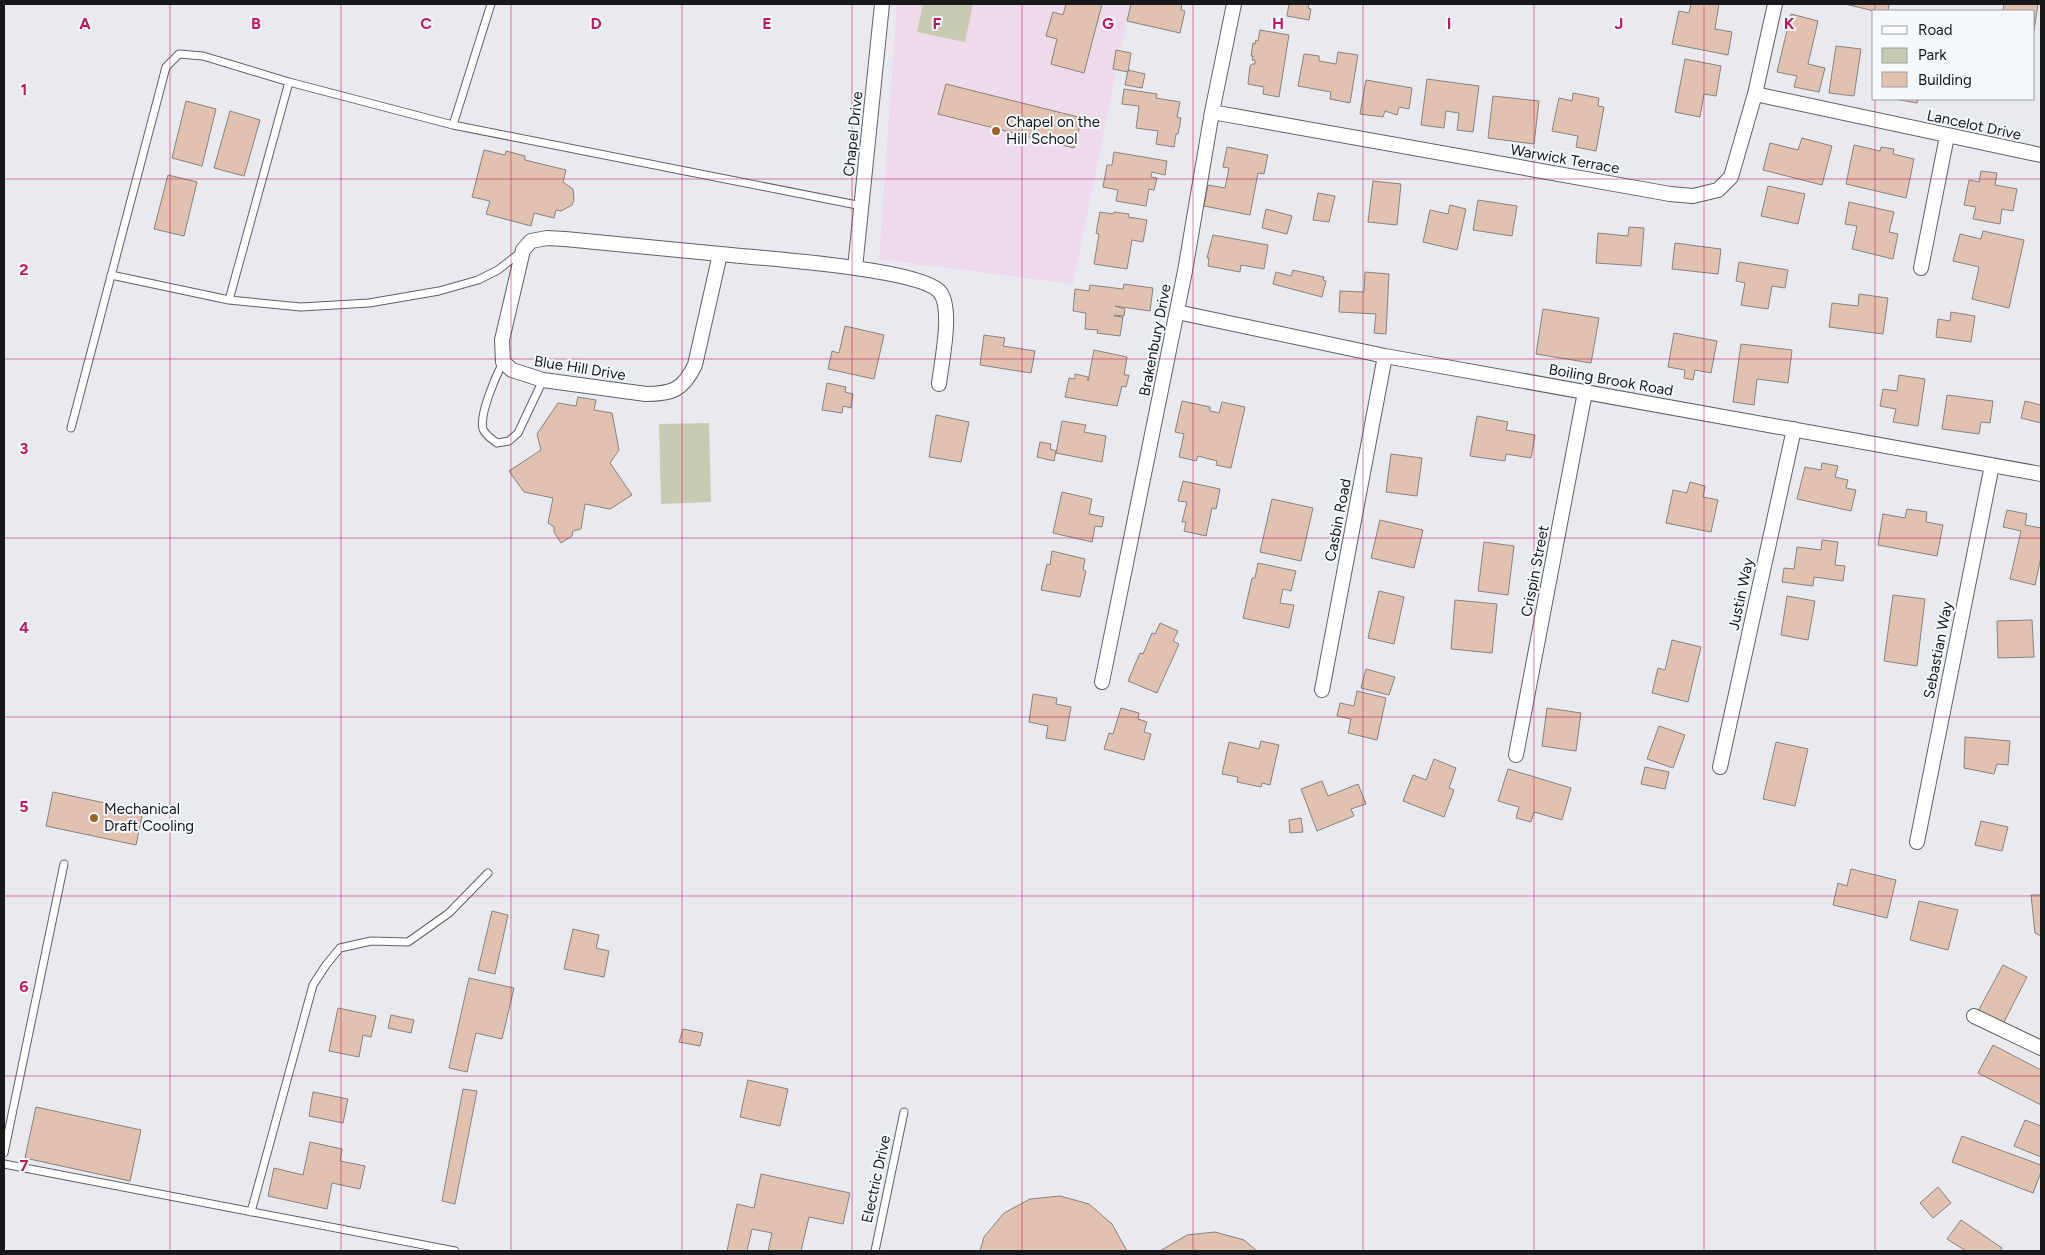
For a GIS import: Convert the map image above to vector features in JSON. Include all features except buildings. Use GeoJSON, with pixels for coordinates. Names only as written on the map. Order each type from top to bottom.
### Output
{"type":"FeatureCollection","features":[{"type":"Feature","properties":{"kind":"street","name":"Chapel Drive"},"geometry":{"type":"LineString","coordinates":[[855,268],[882,4]]}},
{"type":"Feature","properties":{"kind":"street","name":"Brakenbury Drive"},"geometry":{"type":"LineString","coordinates":[[1102,682],[1177,312],[1212,112],[1234,4]]}},
{"type":"Feature","properties":{"kind":"street","name":"Warwick Terrace"},"geometry":{"type":"LineString","coordinates":[[1212,112],[1670,194],[1693,196],[1718,190],[1731,177],[1755,94],[1775,4]]}},
{"type":"Feature","properties":{"kind":"street","name":"Lancelot Drive"},"geometry":{"type":"LineString","coordinates":[[1755,94],[2041,155]]}},
{"type":"Feature","properties":{"kind":"street"},"geometry":{"type":"LineString","coordinates":[[1921,268],[1946,136]]}},
{"type":"Feature","properties":{"kind":"street"},"geometry":{"type":"LineString","coordinates":[[503,362],[502,340],[523,250],[531,241],[547,238],[855,268],[916,280],[930,285],[940,292],[945,303],[946,318],[939,384]]}},
{"type":"Feature","properties":{"kind":"street","name":"Blue Hill Drive"},"geometry":{"type":"LineString","coordinates":[[503,362],[512,370],[543,380],[646,394],[661,394],[677,389],[688,380],[695,365],[720,254]]}},
{"type":"Feature","properties":{"kind":"street","name":"Boiling Brook Road"},"geometry":{"type":"LineString","coordinates":[[1177,312],[1386,356],[2041,474]]}},
{"type":"Feature","properties":{"kind":"street","name":"Casbin Road"},"geometry":{"type":"LineString","coordinates":[[1322,690],[1386,356]]}},
{"type":"Feature","properties":{"kind":"street","name":"Crispin Street"},"geometry":{"type":"LineString","coordinates":[[1516,755],[1585,392]]}},
{"type":"Feature","properties":{"kind":"street","name":"Justin Way"},"geometry":{"type":"LineString","coordinates":[[1720,766],[1794,429]]}},
{"type":"Feature","properties":{"kind":"street","name":"Sebastian Way"},"geometry":{"type":"LineString","coordinates":[[1916,842],[1992,465]]}},
{"type":"Feature","properties":{"kind":"street"},"geometry":{"type":"LineString","coordinates":[[1974,1016],[2041,1048]]}},
{"type":"Feature","properties":{"kind":"lane"},"geometry":{"type":"LineString","coordinates":[[453,125],[490,4]]}},
{"type":"Feature","properties":{"kind":"lane"},"geometry":{"type":"LineString","coordinates":[[71,428],[166,67],[179,54],[203,56],[289,82],[453,125],[862,206]]}},
{"type":"Feature","properties":{"kind":"lane"},"geometry":{"type":"LineString","coordinates":[[229,300],[289,82]]}},
{"type":"Feature","properties":{"kind":"lane"},"geometry":{"type":"LineString","coordinates":[[111,275],[229,300],[300,307],[369,303],[439,291],[478,280],[498,270],[523,250]]}},
{"type":"Feature","properties":{"kind":"lane"},"geometry":{"type":"LineString","coordinates":[[503,362],[492,385],[484,414],[483,429],[490,438],[497,442],[509,441],[518,433],[543,380]]}},
{"type":"Feature","properties":{"kind":"lane"},"geometry":{"type":"LineString","coordinates":[[4,1153],[64,864]]}},
{"type":"Feature","properties":{"kind":"lane"},"geometry":{"type":"LineString","coordinates":[[252,1212],[313,985],[326,965],[340,948],[371,941],[408,942],[449,913],[488,873]]}},
{"type":"Feature","properties":{"kind":"lane","name":"Electric Drive"},"geometry":{"type":"LineString","coordinates":[[875,1251],[904,1112]]}},
{"type":"Feature","properties":{"kind":"lane"},"geometry":{"type":"LineString","coordinates":[[4,1164],[455,1251]]}},
{"type":"Feature","properties":{"kind":"shaded area","name":"Chapel on the Hill School"},"geometry":{"type":"Polygon","coordinates":[[[897,4],[1130,4],[1073,284],[879,259],[897,4]]]}},
{"type":"Feature","properties":{"kind":"green space"},"geometry":{"type":"Polygon","coordinates":[[[923,4],[973,4],[965,42],[917,32],[923,4]]]}},
{"type":"Feature","properties":{"kind":"green space"},"geometry":{"type":"Polygon","coordinates":[[[709,423],[711,502],[661,504],[659,424],[709,423]]]}},
{"type":"Feature","properties":{"kind":"place","name":"Chapel on the Hill School"},"geometry":{"type":"Point","coordinates":[996,131]}},
{"type":"Feature","properties":{"kind":"place","name":"Mechanical Draft Cooling"},"geometry":{"type":"Point","coordinates":[94,818]}}]}
